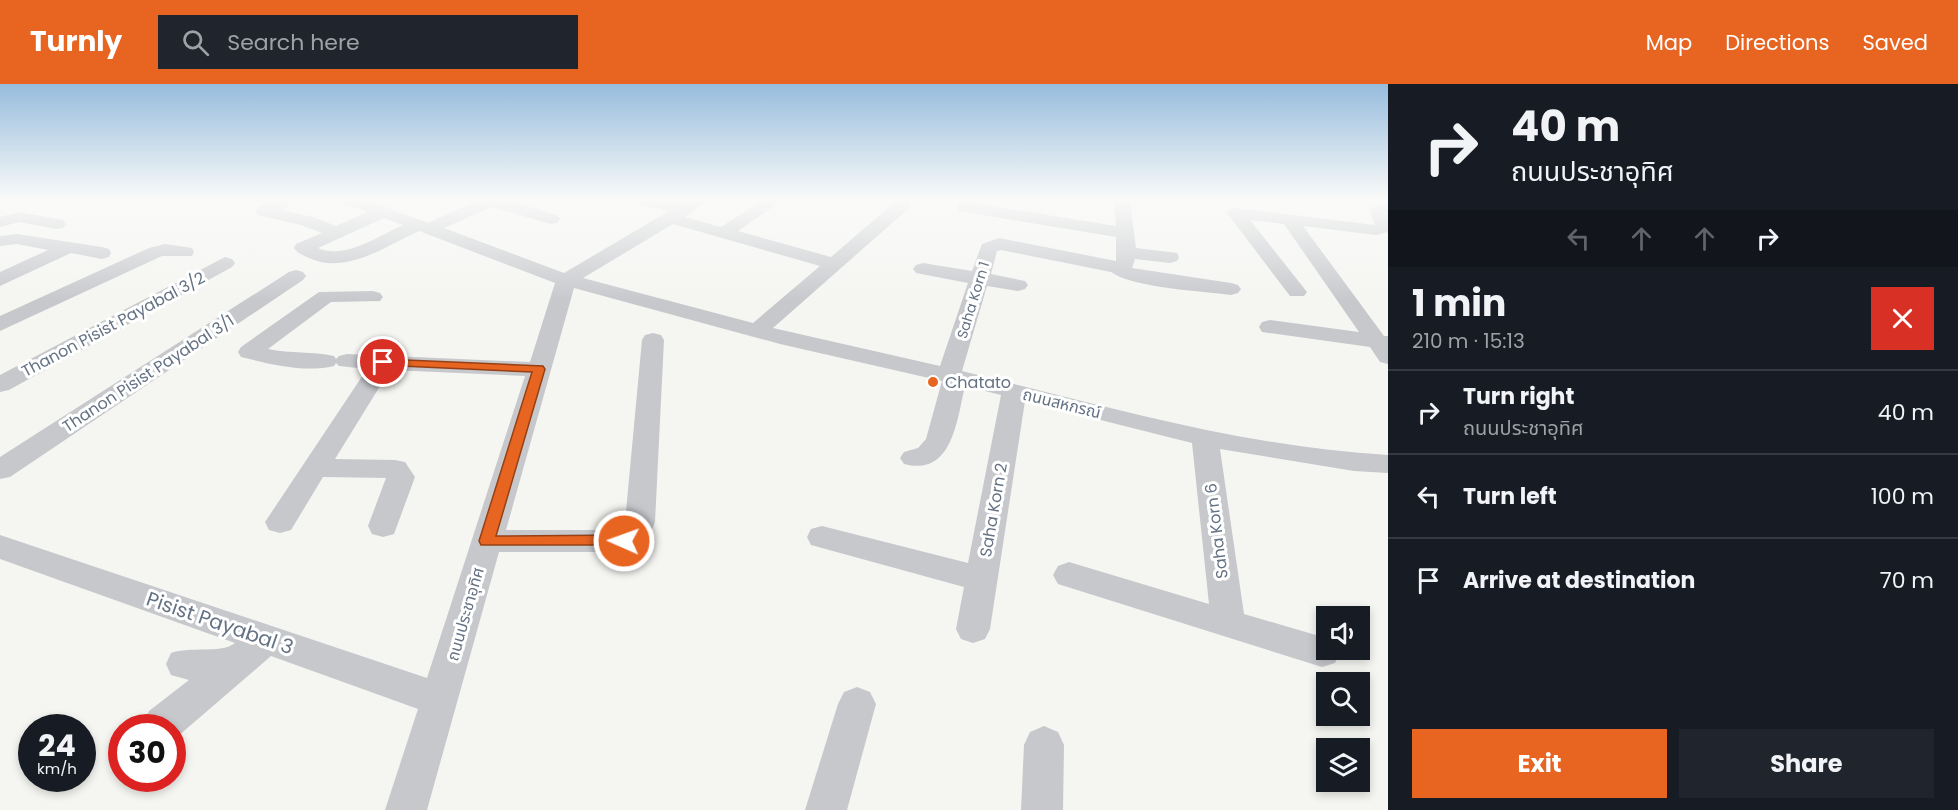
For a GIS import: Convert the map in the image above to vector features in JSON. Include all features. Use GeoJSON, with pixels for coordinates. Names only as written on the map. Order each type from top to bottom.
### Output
{"type":"FeatureCollection","features":[{"type":"Feature","properties":{"kind":"street"},"geometry":{"type":"LineString","coordinates":[[331,234],[303,248],[325,258],[343,258],[405,234]]}},
{"type":"Feature","properties":{"kind":"street","name":"ถนนสหกรณ์"},"geometry":{"type":"LineString","coordinates":[[442,234],[566,280],[757,331],[1205,438],[1354,462],[1388,464]]}},
{"type":"Feature","properties":{"kind":"street"},"geometry":{"type":"LineString","coordinates":[[566,280],[644,234]]}},
{"type":"Feature","properties":{"kind":"street"},"geometry":{"type":"LineString","coordinates":[[726,234],[834,264]]}},
{"type":"Feature","properties":{"kind":"street"},"geometry":{"type":"LineString","coordinates":[[757,331],[869,234]]}},
{"type":"Feature","properties":{"kind":"street"},"geometry":{"type":"LineString","coordinates":[[1062,234],[1123,251],[1170,258]]}},
{"type":"Feature","properties":{"kind":"street"},"geometry":{"type":"LineString","coordinates":[[1123,234],[1124,272],[1231,289]]}},
{"type":"Feature","properties":{"kind":"street"},"geometry":{"type":"LineString","coordinates":[[1250,234],[1297,292]]}},
{"type":"Feature","properties":{"kind":"street"},"geometry":{"type":"LineString","coordinates":[[1300,234],[1384,347]]}},
{"type":"Feature","properties":{"kind":"street"},"geometry":{"type":"LineString","coordinates":[[0,242],[17,239],[102,253]]}},
{"type":"Feature","properties":{"kind":"street","name":"Saha Korn 1"},"geometry":{"type":"LineString","coordinates":[[915,458],[928,454],[939,441],[952,376],[989,248],[992,245],[1123,251]]}},
{"type":"Feature","properties":{"kind":"street"},"geometry":{"type":"LineString","coordinates":[[0,280],[69,248]]}},
{"type":"Feature","properties":{"kind":"street"},"geometry":{"type":"LineString","coordinates":[[0,324],[156,252],[165,250],[185,252]]}},
{"type":"Feature","properties":{"kind":"street","name":"Thanon Pisist Payabal 3/2"},"geometry":{"type":"LineString","coordinates":[[0,385],[225,263]]}},
{"type":"Feature","properties":{"kind":"street"},"geometry":{"type":"LineString","coordinates":[[923,269],[1018,285]]}},
{"type":"Feature","properties":{"kind":"street","name":"Thanon Pisist Payabal 3/1"},"geometry":{"type":"LineString","coordinates":[[0,470],[296,276]]}},
{"type":"Feature","properties":{"kind":"street","name":"ถนนประชาอุทิศ"},"geometry":{"type":"LineString","coordinates":[[406,810],[566,280]]}},
{"type":"Feature","properties":{"kind":"street"},"geometry":{"type":"LineString","coordinates":[[373,297],[326,296],[249,352],[287,360],[539,369]]}},
{"type":"Feature","properties":{"kind":"street"},"geometry":{"type":"LineString","coordinates":[[1270,327],[1384,347]]}},
{"type":"Feature","properties":{"kind":"street"},"geometry":{"type":"LineString","coordinates":[[486,541],[624,541],[637,531],[642,520],[641,504],[653,340]]}},
{"type":"Feature","properties":{"kind":"street"},"geometry":{"type":"LineString","coordinates":[[280,522],[383,362]]}},
{"type":"Feature","properties":{"kind":"street","name":"Saha Korn 2"},"geometry":{"type":"LineString","coordinates":[[973,629],[1014,392]]}},
{"type":"Feature","properties":{"kind":"street","name":"Saha Korn 6"},"geometry":{"type":"LineString","coordinates":[[1205,438],[1228,624]]}},
{"type":"Feature","properties":{"kind":"street"},"geometry":{"type":"LineString","coordinates":[[314,468],[395,469],[401,477],[383,526]]}},
{"type":"Feature","properties":{"kind":"street"},"geometry":{"type":"LineString","coordinates":[[822,537],[982,579]]}},
{"type":"Feature","properties":{"kind":"street","name":"Pisist Payabal 3"},"geometry":{"type":"LineString","coordinates":[[0,547],[441,700]]}},
{"type":"Feature","properties":{"kind":"street"},"geometry":{"type":"LineString","coordinates":[[1069,575],[1316,650]]}},
{"type":"Feature","properties":{"kind":"street"},"geometry":{"type":"LineString","coordinates":[[175,714],[266,639]]}},
{"type":"Feature","properties":{"kind":"street"},"geometry":{"type":"LineString","coordinates":[[184,664],[236,664]]}},
{"type":"Feature","properties":{"kind":"street"},"geometry":{"type":"LineString","coordinates":[[826,810],[857,704]]}},
{"type":"Feature","properties":{"kind":"street"},"geometry":{"type":"LineString","coordinates":[[1042,810],[1044,745]]}},
{"type":"Feature","properties":{"kind":"place","name":"Chatato"},"geometry":{"type":"Point","coordinates":[933,382]}},
{"type":"Feature","properties":{"kind":"route"},"geometry":{"type":"LineString","coordinates":[[383,362],[539,369],[486,541],[624,541]]}}]}
